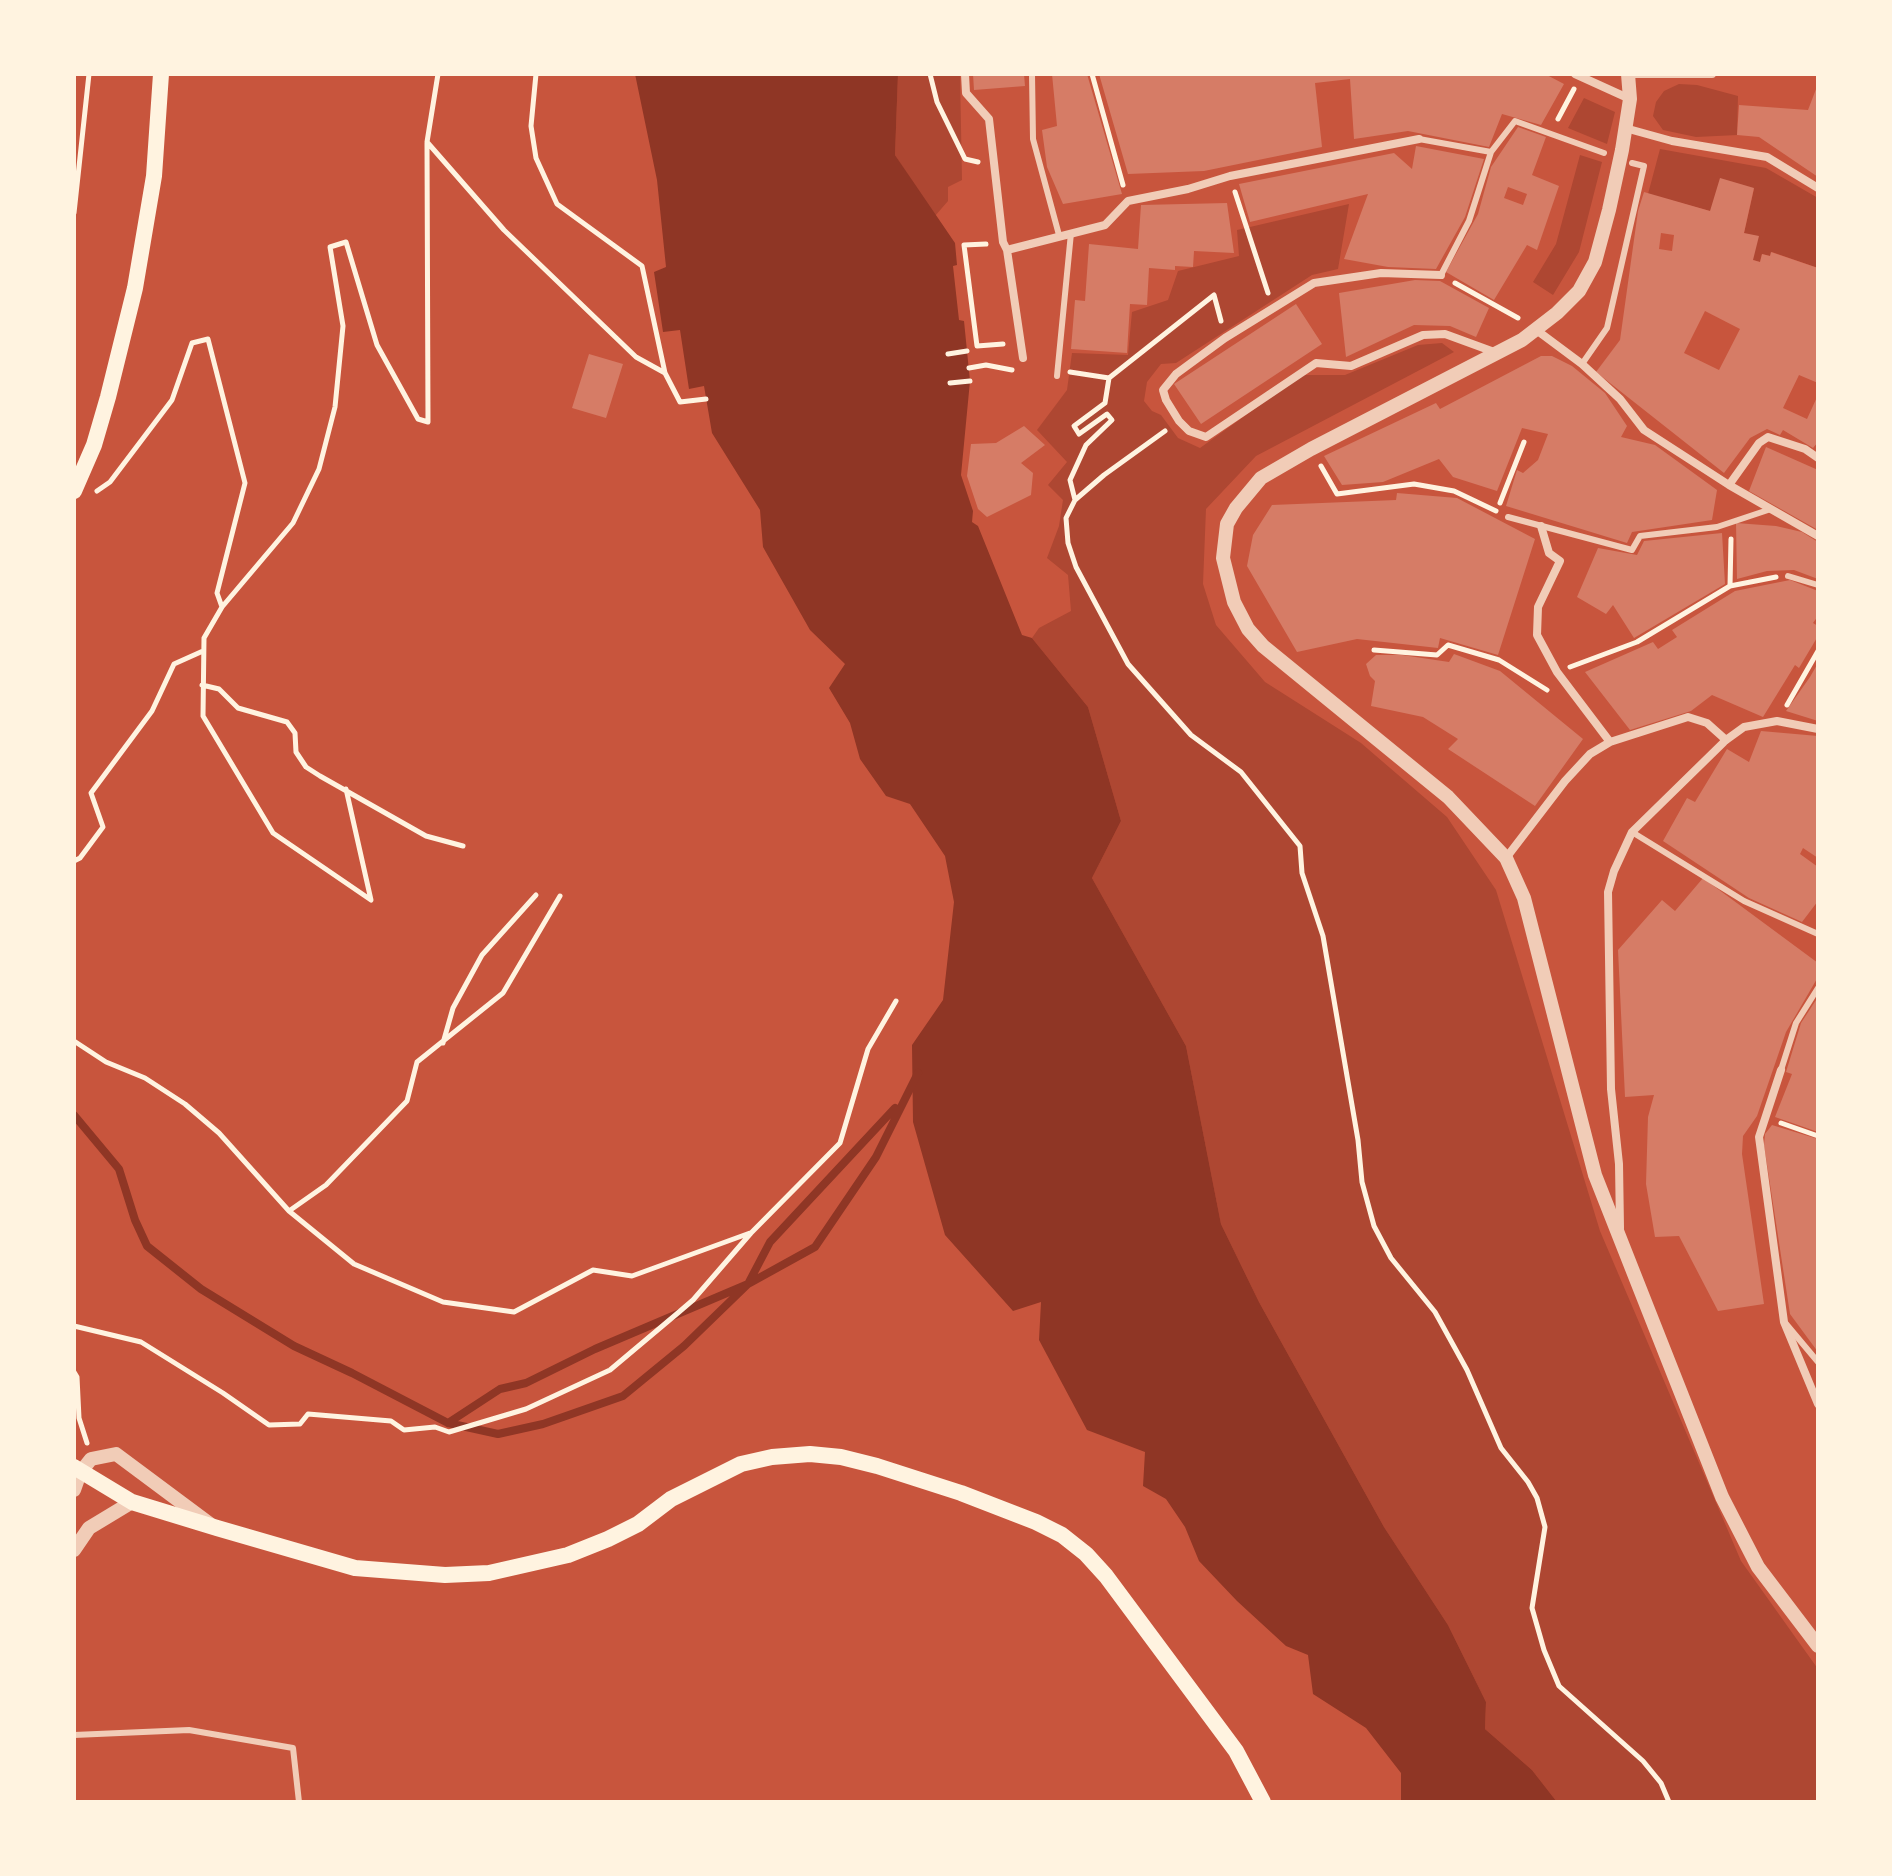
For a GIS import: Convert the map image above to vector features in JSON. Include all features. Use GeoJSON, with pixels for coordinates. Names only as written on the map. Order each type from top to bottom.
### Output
{"type":"FeatureCollection","features":[{"type":"Feature","properties":{"kind":"main road"},"geometry":{"type":"LineString","coordinates":[[75,489],[105,409],[135,288],[154,176],[161,74]]}},
{"type":"Feature","properties":{"kind":"main road"},"geometry":{"type":"LineString","coordinates":[[82,1466],[132,1502],[217,1528],[355,1568],[445,1575],[489,1573],[568,1555],[638,1524],[682,1493],[741,1464],[772,1457],[810,1454],[841,1457],[877,1466],[961,1493],[1036,1522],[1062,1535],[1086,1554],[1106,1576],[1236,1751],[1263,1802]]}},
{"type":"Feature","properties":{"kind":"street"},"geometry":{"type":"LineString","coordinates":[[965,74],[966,93],[989,119],[1003,242],[1007,250],[1023,358]]}},
{"type":"Feature","properties":{"kind":"street"},"geometry":{"type":"LineString","coordinates":[[1712,74],[1628,74],[1630,99],[1625,128],[1595,262],[1579,291],[1557,313],[1498,353],[1261,478],[1227,524],[1223,558],[1234,602],[1248,629],[1263,646],[1448,797],[1506,858],[1524,898],[1595,1175],[1722,1497],[1758,1567],[1818,1646]]}},
{"type":"Feature","properties":{"kind":"street"},"geometry":{"type":"LineString","coordinates":[[1578,75],[1630,99]]}},
{"type":"Feature","properties":{"kind":"street"},"geometry":{"type":"LineString","coordinates":[[1625,128],[1672,141],[1767,157],[1818,188]]}},
{"type":"Feature","properties":{"kind":"street"},"geometry":{"type":"LineString","coordinates":[[1007,250],[1105,225],[1128,201],[1188,189],[1230,176],[1419,139]]}},
{"type":"Feature","properties":{"kind":"street"},"geometry":{"type":"LineString","coordinates":[[1441,275],[1381,273],[1314,283],[1225,338],[1167,381],[1163,390],[1179,421],[1189,431],[1206,437],[1316,363],[1351,366],[1423,335],[1445,334],[1498,353]]}},
{"type":"Feature","properties":{"kind":"street"},"geometry":{"type":"LineString","coordinates":[[1535,329],[1582,364],[1620,399],[1644,430],[1729,485],[1818,536]]}},
{"type":"Feature","properties":{"kind":"street"},"geometry":{"type":"LineString","coordinates":[[1729,485],[1759,443],[1768,437],[1805,449],[1818,458]]}},
{"type":"Feature","properties":{"kind":"street"},"geometry":{"type":"LineString","coordinates":[[1541,526],[1549,553],[1560,561],[1538,607],[1537,635],[1557,672],[1610,742]]}},
{"type":"Feature","properties":{"kind":"street"},"geometry":{"type":"LineString","coordinates":[[1506,858],[1565,781],[1590,754],[1610,742],[1688,717],[1707,723],[1726,740]]}},
{"type":"Feature","properties":{"kind":"street"},"geometry":{"type":"LineString","coordinates":[[1620,1237],[1619,1164],[1611,1089],[1608,892],[1614,871],[1632,832],[1726,740],[1744,727],[1777,721],[1818,729]]}},
{"type":"Feature","properties":{"kind":"street"},"geometry":{"type":"LineString","coordinates":[[1781,1070],[1759,1137],[1784,1322],[1818,1404]]}},
{"type":"Feature","properties":{"kind":"street"},"geometry":{"type":"LineString","coordinates":[[74,1490],[82,1466],[116,1454],[217,1528]]}},
{"type":"Feature","properties":{"kind":"street"},"geometry":{"type":"LineString","coordinates":[[74,1550],[89,1528],[132,1502]]}},
{"type":"Feature","properties":{"kind":"lane"},"geometry":{"type":"LineString","coordinates":[[1032,74],[1033,139],[1059,235]]}},
{"type":"Feature","properties":{"kind":"lane"},"geometry":{"type":"LineString","coordinates":[[1441,275],[1469,221],[1491,152],[1515,121],[1604,153]]}},
{"type":"Feature","properties":{"kind":"lane"},"geometry":{"type":"LineString","coordinates":[[1419,139],[1491,152]]}},
{"type":"Feature","properties":{"kind":"lane"},"geometry":{"type":"LineString","coordinates":[[1582,364],[1607,328],[1644,166],[1632,163]]}},
{"type":"Feature","properties":{"kind":"lane"},"geometry":{"type":"LineString","coordinates":[[1057,373],[1071,233]]}},
{"type":"Feature","properties":{"kind":"lane"},"geometry":{"type":"LineString","coordinates":[[1511,518],[1632,550],[1640,536],[1717,527],[1771,509]]}},
{"type":"Feature","properties":{"kind":"lane"},"geometry":{"type":"LineString","coordinates":[[1788,576],[1818,585]]}},
{"type":"Feature","properties":{"kind":"lane"},"geometry":{"type":"LineString","coordinates":[[1632,832],[1744,901],[1818,934]]}},
{"type":"Feature","properties":{"kind":"lane"},"geometry":{"type":"LineString","coordinates":[[1781,1070],[1796,1023],[1818,988]]}},
{"type":"Feature","properties":{"kind":"lane"},"geometry":{"type":"LineString","coordinates":[[1784,1322],[1818,1362]]}},
{"type":"Feature","properties":{"kind":"lane"},"geometry":{"type":"LineString","coordinates":[[74,1735],[189,1730],[293,1748],[299,1802]]}},
{"type":"Feature","properties":{"kind":"path"},"geometry":{"type":"LineString","coordinates":[[74,213],[89,74]]}},
{"type":"Feature","properties":{"kind":"path"},"geometry":{"type":"LineString","coordinates":[[346,789],[371,900],[273,833],[203,716],[204,638],[222,607],[293,523],[319,469],[335,407],[343,326],[330,247],[346,242],[377,345],[418,419],[428,422],[427,142],[438,74]]}},
{"type":"Feature","properties":{"kind":"path"},"geometry":{"type":"LineString","coordinates":[[536,74],[531,126],[536,158],[557,204],[642,266],[665,373],[680,402],[706,399]]}},
{"type":"Feature","properties":{"kind":"path"},"geometry":{"type":"LineString","coordinates":[[930,74],[937,102],[965,159],[994,165]]}},
{"type":"Feature","properties":{"kind":"path"},"geometry":{"type":"LineString","coordinates":[[1092,74],[1128,201]]}},
{"type":"Feature","properties":{"kind":"path"},"geometry":{"type":"LineString","coordinates":[[1550,134],[1578,75]]}},
{"type":"Feature","properties":{"kind":"path"},"geometry":{"type":"LineString","coordinates":[[427,142],[504,230],[636,357],[665,373]]}},
{"type":"Feature","properties":{"kind":"path"},"geometry":{"type":"LineString","coordinates":[[1230,176],[1272,307]]}},
{"type":"Feature","properties":{"kind":"path"},"geometry":{"type":"LineString","coordinates":[[964,245],[977,346],[1020,343]]}},
{"type":"Feature","properties":{"kind":"path"},"geometry":{"type":"LineString","coordinates":[[1441,275],[1518,319]]}},
{"type":"Feature","properties":{"kind":"path"},"geometry":{"type":"LineString","coordinates":[[1075,500],[1070,480],[1080,457],[1086,445],[1112,420],[1107,414],[1079,434],[1074,426],[1105,403],[1109,378],[1214,295],[1225,338]]}},
{"type":"Feature","properties":{"kind":"path"},"geometry":{"type":"LineString","coordinates":[[75,489],[97,491],[110,482],[172,400],[192,343],[208,339],[245,483],[217,593],[222,607]]}},
{"type":"Feature","properties":{"kind":"path"},"geometry":{"type":"LineString","coordinates":[[948,354],[967,351]]}},
{"type":"Feature","properties":{"kind":"path"},"geometry":{"type":"LineString","coordinates":[[969,368],[986,365],[1020,372]]}},
{"type":"Feature","properties":{"kind":"path"},"geometry":{"type":"LineString","coordinates":[[1057,373],[1109,378]]}},
{"type":"Feature","properties":{"kind":"path"},"geometry":{"type":"LineString","coordinates":[[950,383],[970,381]]}},
{"type":"Feature","properties":{"kind":"path"},"geometry":{"type":"LineString","coordinates":[[1179,421],[1075,500],[1066,518],[1068,543],[1076,567],[1128,664],[1191,735],[1241,772],[1300,846],[1302,873],[1323,936],[1358,1140],[1362,1182],[1374,1226],[1391,1258],[1435,1312],[1467,1370],[1501,1448],[1537,1498],[1545,1527],[1532,1608],[1559,1686],[1643,1761],[1661,1783],[1669,1802]]}},
{"type":"Feature","properties":{"kind":"path"},"geometry":{"type":"LineString","coordinates":[[1311,449],[1337,494],[1414,484],[1454,491],[1511,518],[1513,512],[1500,505],[1524,442]]}},
{"type":"Feature","properties":{"kind":"path"},"geometry":{"type":"LineString","coordinates":[[1730,586],[1731,523]]}},
{"type":"Feature","properties":{"kind":"path"},"geometry":{"type":"LineString","coordinates":[[1557,672],[1637,642],[1730,586],[1788,576]]}},
{"type":"Feature","properties":{"kind":"path"},"geometry":{"type":"LineString","coordinates":[[1374,650],[1437,655],[1448,645],[1499,660],[1556,696],[1581,704]]}},
{"type":"Feature","properties":{"kind":"path"},"geometry":{"type":"LineString","coordinates":[[74,861],[80,858],[103,827],[91,793],[152,711],[174,664],[204,651]]}},
{"type":"Feature","properties":{"kind":"path"},"geometry":{"type":"LineString","coordinates":[[1777,721],[1818,651]]}},
{"type":"Feature","properties":{"kind":"path"},"geometry":{"type":"LineString","coordinates":[[202,685],[219,689],[238,708],[287,722],[295,733],[296,752],[306,767],[426,836],[463,846]]}},
{"type":"Feature","properties":{"kind":"path"},"geometry":{"type":"LineString","coordinates":[[443,1044],[453,1008],[482,955],[536,895]]}},
{"type":"Feature","properties":{"kind":"path"},"geometry":{"type":"LineString","coordinates":[[289,1211],[326,1185],[407,1101],[417,1062],[503,993],[560,896]]}},
{"type":"Feature","properties":{"kind":"path"},"geometry":{"type":"LineString","coordinates":[[74,1326],[141,1342],[269,1425],[300,1424],[308,1414],[391,1421],[404,1430],[435,1427],[449,1432],[526,1409],[610,1370],[693,1300],[751,1233],[840,1143],[868,1049],[896,1001]]}},
{"type":"Feature","properties":{"kind":"path"},"geometry":{"type":"LineString","coordinates":[[74,1041],[106,1062],[145,1078],[185,1104],[219,1133],[289,1211],[354,1264],[443,1302],[514,1312],[593,1270],[632,1276],[751,1233]]}},
{"type":"Feature","properties":{"kind":"path"},"geometry":{"type":"LineString","coordinates":[[1766,1118],[1818,1136]]}},
{"type":"Feature","properties":{"kind":"path"},"geometry":{"type":"LineString","coordinates":[[74,1372],[77,1377],[82,1466]]}},
{"type":"Feature","properties":{"kind":"shaded area"},"geometry":{"type":"Polygon","coordinates":[[[635,74],[898,74],[895,155],[955,243],[957,265],[953,266],[959,320],[964,321],[970,381],[961,475],[973,511],[972,522],[978,526],[1022,635],[1032,638],[1088,707],[1121,821],[1092,878],[1186,1046],[1221,1224],[1259,1302],[1384,1527],[1448,1625],[1486,1702],[1485,1729],[1532,1770],[1557,1802],[1401,1802],[1401,1773],[1366,1728],[1313,1694],[1308,1655],[1286,1646],[1237,1601],[1199,1561],[1185,1527],[1166,1499],[1143,1486],[1145,1452],[1087,1430],[1039,1340],[1041,1302],[1013,1311],[945,1235],[913,1122],[912,1045],[943,1000],[954,902],[945,856],[910,804],[886,796],[860,759],[850,723],[829,688],[845,664],[810,630],[763,547],[760,510],[712,433],[704,386],[689,389],[680,330],[663,332],[654,272],[666,267],[657,180],[635,74]]]}},
{"type":"Feature","properties":{"kind":"shaded area"},"geometry":{"type":"Polygon","coordinates":[[[898,74],[960,74],[962,180],[948,187],[948,201],[935,216],[895,155],[898,74]]]}},
{"type":"Feature","properties":{"kind":"shaded area"},"geometry":{"type":"Polygon","coordinates":[[[1679,84],[1697,85],[1738,96],[1737,135],[1696,137],[1663,130],[1653,116],[1656,102],[1664,91],[1679,84]]]}},
{"type":"Feature","properties":{"kind":"shaded area"},"geometry":{"type":"Polygon","coordinates":[[[1584,98],[1615,112],[1607,144],[1568,128],[1584,98]]]}},
{"type":"Feature","properties":{"kind":"shaded area"},"geometry":{"type":"Polygon","coordinates":[[[1660,149],[1766,168],[1818,198],[1818,268],[1772,252],[1770,256],[1762,254],[1760,262],[1753,260],[1744,233],[1754,189],[1710,211],[1648,194],[1660,149]]]}},
{"type":"Feature","properties":{"kind":"shaded area"},"geometry":{"type":"Polygon","coordinates":[[[1580,155],[1602,162],[1579,252],[1553,295],[1533,282],[1556,244],[1580,155]]]}},
{"type":"Feature","properties":{"kind":"shaded area"},"geometry":{"type":"Polygon","coordinates":[[[1349,204],[1338,269],[1312,275],[1176,363],[1161,364],[1147,382],[1144,401],[1152,411],[1161,415],[1178,438],[1200,448],[1302,375],[1345,375],[1418,345],[1442,343],[1454,352],[1256,456],[1206,509],[1203,584],[1216,625],[1265,682],[1361,743],[1447,817],[1496,890],[1600,1231],[1741,1561],[1818,1669],[1818,1802],[1557,1802],[1532,1770],[1485,1729],[1486,1702],[1448,1625],[1384,1527],[1259,1302],[1221,1224],[1186,1046],[1092,878],[1121,821],[1088,707],[1032,638],[1039,628],[1071,611],[1068,575],[1047,558],[1059,526],[1063,500],[1048,485],[1067,462],[1037,430],[1067,390],[1072,353],[1128,355],[1132,312],[1168,300],[1178,271],[1239,256],[1237,230],[1349,204]]]}},
{"type":"Feature","properties":{"kind":"building"},"geometry":{"type":"Polygon","coordinates":[[[973,74],[1024,74],[1025,86],[974,90],[973,74]]]}},
{"type":"Feature","properties":{"kind":"building"},"geometry":{"type":"Polygon","coordinates":[[[1052,74],[1087,74],[1122,194],[1063,204],[1047,167],[1042,130],[1057,126],[1052,74]]]}},
{"type":"Feature","properties":{"kind":"building"},"geometry":{"type":"Polygon","coordinates":[[[1099,74],[1545,74],[1564,84],[1541,125],[1502,114],[1489,147],[1408,131],[1354,139],[1350,79],[1315,83],[1322,147],[1204,171],[1128,174],[1099,74]]]}},
{"type":"Feature","properties":{"kind":"building"},"geometry":{"type":"Polygon","coordinates":[[[1818,84],[1818,177],[1759,137],[1737,135],[1739,105],[1808,110],[1818,84]]]}},
{"type":"Feature","properties":{"kind":"building"},"geometry":{"type":"Polygon","coordinates":[[[1518,127],[1546,137],[1532,175],[1559,186],[1537,250],[1527,245],[1494,300],[1446,272],[1478,214],[1491,167],[1518,127]],[[1508,187],[1504,198],[1523,205],[1527,194],[1508,187]]]}},
{"type":"Feature","properties":{"kind":"building"},"geometry":{"type":"Polygon","coordinates":[[[1416,146],[1484,159],[1465,217],[1436,269],[1388,267],[1344,259],[1368,194],[1250,222],[1239,184],[1394,153],[1412,169],[1416,146]]]}},
{"type":"Feature","properties":{"kind":"building"},"geometry":{"type":"Polygon","coordinates":[[[1720,178],[1754,188],[1744,233],[1759,236],[1753,260],[1760,262],[1762,254],[1770,256],[1771,252],[1818,268],[1818,383],[1799,375],[1783,408],[1807,419],[1818,395],[1818,442],[1813,448],[1783,430],[1780,435],[1767,429],[1750,438],[1724,473],[1596,372],[1620,340],[1638,211],[1644,192],[1710,211],[1720,178]],[[1661,233],[1659,249],[1672,251],[1674,235],[1661,233]],[[1705,311],[1684,353],[1719,370],[1740,329],[1705,311]]]}},
{"type":"Feature","properties":{"kind":"building"},"geometry":{"type":"Polygon","coordinates":[[[1227,203],[1234,253],[1194,251],[1193,267],[1175,266],[1175,270],[1149,268],[1147,305],[1130,304],[1127,353],[1071,349],[1075,300],[1085,301],[1089,244],[1138,249],[1141,205],[1227,203]]]}},
{"type":"Feature","properties":{"kind":"building"},"geometry":{"type":"Polygon","coordinates":[[[1415,280],[1440,281],[1489,308],[1476,337],[1450,326],[1414,325],[1346,357],[1339,293],[1415,280]]]}},
{"type":"Feature","properties":{"kind":"building"},"geometry":{"type":"Polygon","coordinates":[[[1296,304],[1322,344],[1201,424],[1174,384],[1296,304]]]}},
{"type":"Feature","properties":{"kind":"building"},"geometry":{"type":"Polygon","coordinates":[[[589,354],[623,364],[606,418],[572,408],[589,354]]]}},
{"type":"Feature","properties":{"kind":"building"},"geometry":{"type":"Polygon","coordinates":[[[1541,356],[1552,356],[1572,366],[1605,393],[1627,426],[1621,437],[1655,445],[1717,490],[1712,520],[1632,532],[1627,543],[1506,506],[1517,470],[1523,473],[1538,460],[1548,434],[1522,428],[1497,491],[1453,477],[1439,459],[1383,482],[1342,485],[1324,456],[1436,403],[1440,409],[1541,356]]]}},
{"type":"Feature","properties":{"kind":"building"},"geometry":{"type":"Polygon","coordinates":[[[1024,426],[1045,445],[1021,463],[1033,473],[1031,495],[987,517],[978,509],[967,476],[971,444],[996,443],[1024,426]]]}},
{"type":"Feature","properties":{"kind":"building"},"geometry":{"type":"Polygon","coordinates":[[[1766,447],[1818,470],[1818,530],[1749,491],[1766,447]]]}},
{"type":"Feature","properties":{"kind":"building"},"geometry":{"type":"Polygon","coordinates":[[[1397,493],[1457,498],[1535,539],[1498,655],[1440,638],[1438,648],[1357,639],[1297,652],[1247,566],[1253,535],[1272,505],[1396,500],[1397,493]]]}},
{"type":"Feature","properties":{"kind":"building"},"geometry":{"type":"Polygon","coordinates":[[[1736,523],[1776,526],[1802,532],[1818,542],[1818,579],[1794,570],[1767,571],[1737,579],[1736,523]]]}},
{"type":"Feature","properties":{"kind":"building"},"geometry":{"type":"Polygon","coordinates":[[[1722,533],[1725,584],[1634,638],[1613,605],[1606,614],[1577,597],[1598,548],[1637,555],[1644,541],[1722,533]]]}},
{"type":"Feature","properties":{"kind":"building"},"geometry":{"type":"Polygon","coordinates":[[[1790,580],[1818,591],[1818,616],[1813,623],[1818,626],[1818,636],[1799,668],[1795,665],[1763,717],[1712,695],[1691,711],[1630,730],[1585,672],[1653,642],[1658,649],[1677,637],[1672,630],[1735,591],[1790,580]]]}},
{"type":"Feature","properties":{"kind":"building"},"geometry":{"type":"Polygon","coordinates":[[[1454,654],[1500,671],[1583,739],[1535,806],[1448,749],[1458,739],[1423,717],[1371,706],[1375,681],[1366,664],[1376,655],[1402,655],[1449,662],[1454,654]]]}},
{"type":"Feature","properties":{"kind":"building"},"geometry":{"type":"Polygon","coordinates":[[[1818,663],[1818,721],[1786,711],[1818,663]]]}},
{"type":"Feature","properties":{"kind":"building"},"geometry":{"type":"Polygon","coordinates":[[[1761,731],[1818,736],[1818,858],[1803,848],[1800,854],[1818,867],[1818,901],[1802,922],[1749,898],[1663,841],[1687,798],[1695,802],[1727,749],[1749,762],[1761,731]]]}},
{"type":"Feature","properties":{"kind":"building"},"geometry":{"type":"Polygon","coordinates":[[[1703,878],[1818,963],[1818,977],[1786,1032],[1757,1116],[1743,1136],[1742,1154],[1764,1304],[1718,1311],[1679,1236],[1655,1237],[1646,1184],[1648,1117],[1654,1095],[1625,1097],[1618,950],[1662,900],[1675,911],[1703,878]]]}},
{"type":"Feature","properties":{"kind":"building"},"geometry":{"type":"Polygon","coordinates":[[[1818,997],[1818,1132],[1775,1117],[1792,1074],[1786,1072],[1801,1023],[1818,997]]]}},
{"type":"Feature","properties":{"kind":"building"},"geometry":{"type":"Polygon","coordinates":[[[1772,1125],[1818,1139],[1818,1352],[1790,1314],[1764,1145],[1765,1134],[1772,1125]]]}},
{"type":"Feature","properties":{"kind":"waterway"},"geometry":{"type":"LineString","coordinates":[[74,1115],[119,1169],[147,1246],[201,1289],[294,1346],[448,1423],[498,1434],[543,1424],[623,1396],[684,1346],[748,1284],[815,1247],[876,1157],[918,1073]]}},
{"type":"Feature","properties":{"kind":"waterway"},"geometry":{"type":"LineString","coordinates":[[448,1423],[500,1389],[526,1383],[595,1349],[748,1284],[770,1242],[895,1108]]}}]}
